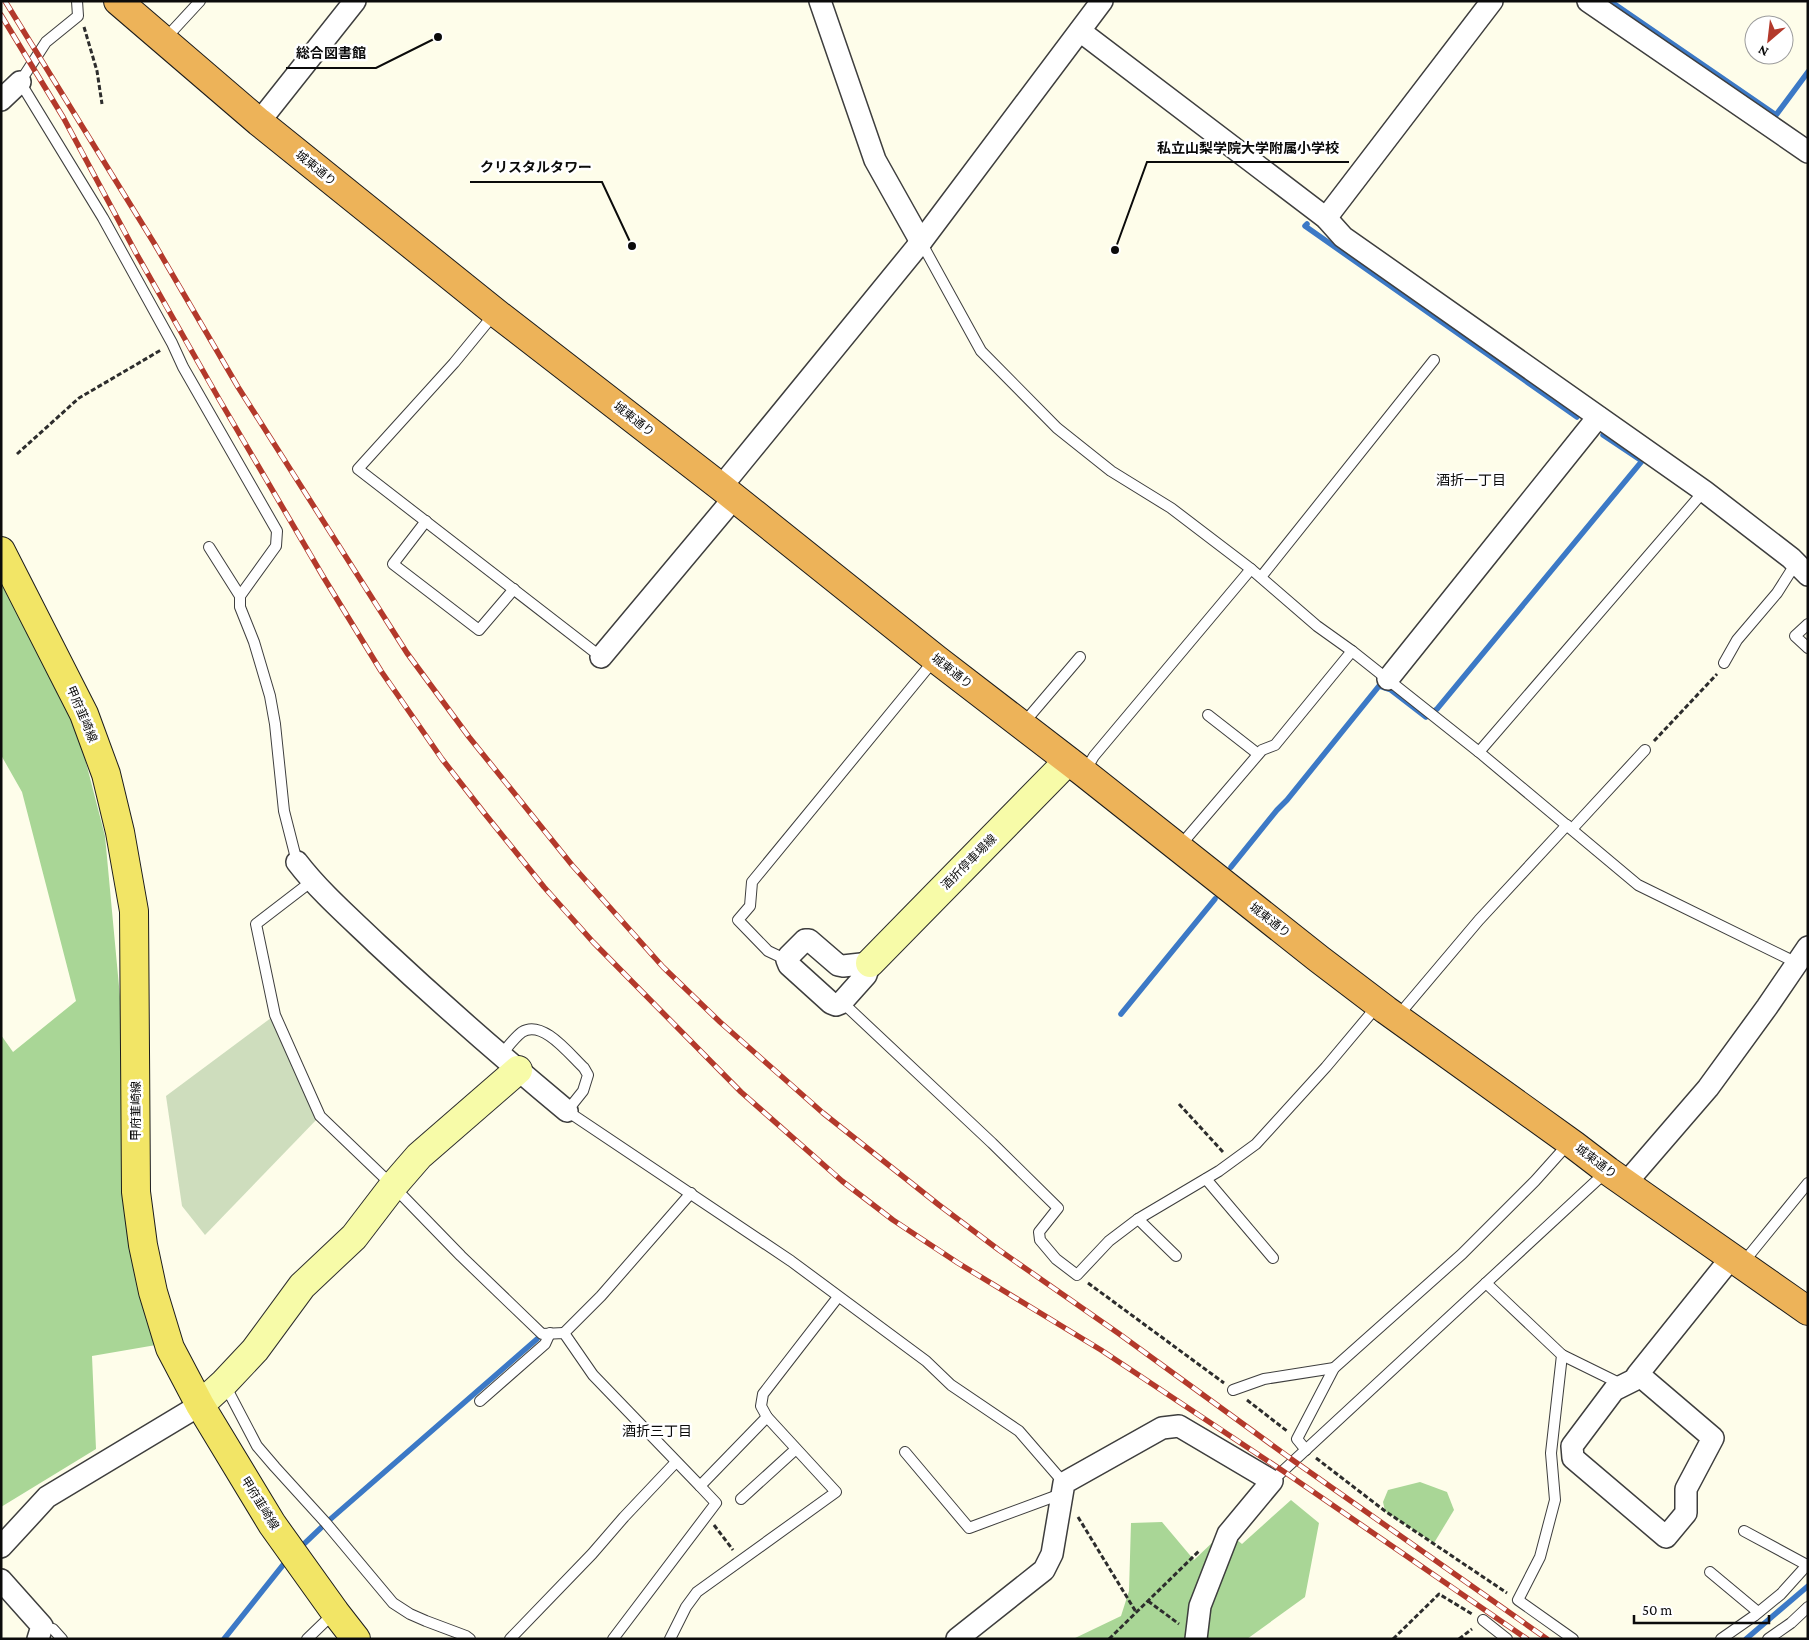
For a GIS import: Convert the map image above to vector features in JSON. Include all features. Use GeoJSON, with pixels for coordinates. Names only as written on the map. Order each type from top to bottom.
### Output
{"type":"FeatureCollection","features":[{"type":"Feature","properties":{"kind":"highway","name":"城東通り"},"geometry":{"type":"LineString","coordinates":[[118,1],[259,122],[495,312],[1387,1011],[1617,1177],[1808,1311]]}},
{"type":"Feature","properties":{"kind":"main road","name":"甲府韮崎線"},"geometry":{"type":"LineString","coordinates":[[1,551],[84,714],[106,774],[120,832],[134,911],[136,1192],[143,1245],[153,1292],[170,1348],[200,1405],[272,1524],[356,1639]]}},
{"type":"Feature","properties":{"kind":"street"},"geometry":{"type":"LineString","coordinates":[[259,122],[354,1]]}},
{"type":"Feature","properties":{"kind":"street"},"geometry":{"type":"LineString","coordinates":[[820,1],[875,160],[921,242]]}},
{"type":"Feature","properties":{"kind":"street"},"geometry":{"type":"LineString","coordinates":[[601,657],[921,242],[1102,1]]}},
{"type":"Feature","properties":{"kind":"street"},"geometry":{"type":"LineString","coordinates":[[1326,218],[1492,1]]}},
{"type":"Feature","properties":{"kind":"street"},"geometry":{"type":"LineString","coordinates":[[1588,1],[1808,152]]}},
{"type":"Feature","properties":{"kind":"street"},"geometry":{"type":"LineString","coordinates":[[1080,31],[1326,218],[1343,237],[1704,490],[1802,569]]}},
{"type":"Feature","properties":{"kind":"street"},"geometry":{"type":"LineString","coordinates":[[1,100],[20,82]]}},
{"type":"Feature","properties":{"kind":"street"},"geometry":{"type":"LineString","coordinates":[[1388,679],[1598,417]]}},
{"type":"Feature","properties":{"kind":"street","name":"酒折停車場線"},"geometry":{"type":"LineString","coordinates":[[870,963],[1076,767]]}},
{"type":"Feature","properties":{"kind":"street"},"geometry":{"type":"LineString","coordinates":[[297,862],[312,881],[406,972],[509,1063],[568,1111]]}},
{"type":"Feature","properties":{"kind":"street"},"geometry":{"type":"LineString","coordinates":[[809,940],[838,965],[870,963],[866,975],[842,1002],[836,1005],[831,1003],[789,965],[787,960],[801,942],[809,940]]}},
{"type":"Feature","properties":{"kind":"street"},"geometry":{"type":"LineString","coordinates":[[1617,1177],[1708,1088],[1801,961]]}},
{"type":"Feature","properties":{"kind":"street"},"geometry":{"type":"LineString","coordinates":[[1,1547],[47,1497],[200,1405],[224,1383],[255,1350],[302,1286],[354,1237],[393,1186],[419,1156],[509,1063]]}},
{"type":"Feature","properties":{"kind":"street"},"geometry":{"type":"LineString","coordinates":[[1631,1380],[1713,1438],[1686,1489],[1686,1513],[1666,1537],[1573,1458],[1572,1446],[1614,1390],[1631,1380],[1736,1261]]}},
{"type":"Feature","properties":{"kind":"street"},"geometry":{"type":"LineString","coordinates":[[957,1639],[1044,1570],[1052,1554],[1062,1489],[1162,1428],[1179,1426],[1272,1481],[1228,1534],[1188,1633]]}},
{"type":"Feature","properties":{"kind":"street"},"geometry":{"type":"LineString","coordinates":[[1,1580],[40,1632]]}},
{"type":"Feature","properties":{"kind":"lane"},"geometry":{"type":"LineString","coordinates":[[77,1],[78,16],[46,42],[20,82],[103,218],[172,343],[183,368],[277,531],[276,546],[240,596]]}},
{"type":"Feature","properties":{"kind":"lane"},"geometry":{"type":"LineString","coordinates":[[164,41],[200,1]]}},
{"type":"Feature","properties":{"kind":"lane"},"geometry":{"type":"LineString","coordinates":[[921,242],[981,351],[1057,428],[1111,471],[1171,508],[1251,569],[1317,626],[1437,718],[1646,890],[1801,961]]}},
{"type":"Feature","properties":{"kind":"lane"},"geometry":{"type":"LineString","coordinates":[[495,312],[454,363],[358,469],[601,657]]}},
{"type":"Feature","properties":{"kind":"lane"},"geometry":{"type":"LineString","coordinates":[[1261,577],[1434,360]]}},
{"type":"Feature","properties":{"kind":"lane"},"geometry":{"type":"LineString","coordinates":[[1479,752],[1704,490]]}},
{"type":"Feature","properties":{"kind":"lane"},"geometry":{"type":"LineString","coordinates":[[426,521],[393,564],[478,630],[514,589]]}},
{"type":"Feature","properties":{"kind":"lane"},"geometry":{"type":"LineString","coordinates":[[209,547],[240,596],[240,607],[254,642],[270,696],[275,724],[284,811],[297,862]]}},
{"type":"Feature","properties":{"kind":"lane"},"geometry":{"type":"LineString","coordinates":[[1076,767],[1094,756],[1251,569]]}},
{"type":"Feature","properties":{"kind":"lane"},"geometry":{"type":"LineString","coordinates":[[1724,663],[1737,640],[1777,593],[1802,569]]}},
{"type":"Feature","properties":{"kind":"lane"},"geometry":{"type":"LineString","coordinates":[[1808,624],[1795,636],[1808,648]]}},
{"type":"Feature","properties":{"kind":"lane"},"geometry":{"type":"LineString","coordinates":[[1178,848],[1258,754],[1262,750],[1275,745],[1352,651]]}},
{"type":"Feature","properties":{"kind":"lane"},"geometry":{"type":"LineString","coordinates":[[1022,725],[1080,657]]}},
{"type":"Feature","properties":{"kind":"lane"},"geometry":{"type":"LineString","coordinates":[[787,960],[768,951],[738,920],[750,906],[752,882],[936,659]]}},
{"type":"Feature","properties":{"kind":"lane"},"geometry":{"type":"LineString","coordinates":[[1208,715],[1258,754]]}},
{"type":"Feature","properties":{"kind":"lane"},"geometry":{"type":"LineString","coordinates":[[842,1002],[1058,1208],[1039,1232],[1040,1240],[1056,1259],[1077,1275],[1109,1241],[1138,1219],[1206,1179],[1256,1144],[1326,1067],[1387,1011],[1480,920],[1645,750]]}},
{"type":"Feature","properties":{"kind":"lane"},"geometry":{"type":"LineString","coordinates":[[312,881],[256,924],[275,1015],[320,1116],[542,1334],[564,1333],[604,1292],[690,1193]]}},
{"type":"Feature","properties":{"kind":"lane"},"geometry":{"type":"LineString","coordinates":[[509,1063],[521,1033],[528,1029],[546,1032],[584,1068],[588,1075],[582,1090],[568,1111],[791,1261],[926,1361],[951,1385],[1019,1431],[1062,1489],[969,1528],[905,1452]]}},
{"type":"Feature","properties":{"kind":"lane"},"geometry":{"type":"LineString","coordinates":[[1306,1450],[1297,1439],[1334,1368],[1462,1254],[1535,1182],[1570,1142]]}},
{"type":"Feature","properties":{"kind":"lane"},"geometry":{"type":"LineString","coordinates":[[1272,1481],[1486,1283],[1617,1177]]}},
{"type":"Feature","properties":{"kind":"lane"},"geometry":{"type":"LineString","coordinates":[[1206,1179],[1273,1258]]}},
{"type":"Feature","properties":{"kind":"lane"},"geometry":{"type":"LineString","coordinates":[[1736,1261],[1808,1183]]}},
{"type":"Feature","properties":{"kind":"lane"},"geometry":{"type":"LineString","coordinates":[[1138,1219],[1176,1256]]}},
{"type":"Feature","properties":{"kind":"lane"},"geometry":{"type":"LineString","coordinates":[[1486,1283],[1562,1355],[1631,1380]]}},
{"type":"Feature","properties":{"kind":"lane"},"geometry":{"type":"LineString","coordinates":[[670,1639],[686,1607],[697,1592],[836,1492],[767,1418],[761,1406],[763,1394],[838,1297]]}},
{"type":"Feature","properties":{"kind":"lane"},"geometry":{"type":"LineString","coordinates":[[480,1401],[546,1344],[550,1333]]}},
{"type":"Feature","properties":{"kind":"lane"},"geometry":{"type":"LineString","coordinates":[[564,1333],[593,1374],[716,1503],[613,1639]]}},
{"type":"Feature","properties":{"kind":"lane"},"geometry":{"type":"LineString","coordinates":[[1562,1355],[1550,1453],[1555,1500],[1540,1557],[1518,1600],[1573,1639]]}},
{"type":"Feature","properties":{"kind":"lane"},"geometry":{"type":"LineString","coordinates":[[1233,1390],[1264,1379],[1334,1368]]}},
{"type":"Feature","properties":{"kind":"lane"},"geometry":{"type":"LineString","coordinates":[[224,1383],[257,1446],[274,1468],[326,1523],[393,1603],[410,1614],[470,1639]]}},
{"type":"Feature","properties":{"kind":"lane"},"geometry":{"type":"LineString","coordinates":[[700,1486],[767,1418]]}},
{"type":"Feature","properties":{"kind":"lane"},"geometry":{"type":"LineString","coordinates":[[741,1499],[796,1449]]}},
{"type":"Feature","properties":{"kind":"lane"},"geometry":{"type":"LineString","coordinates":[[510,1639],[592,1554],[676,1462]]}},
{"type":"Feature","properties":{"kind":"lane"},"geometry":{"type":"LineString","coordinates":[[1721,1639],[1781,1594],[1807,1565],[1744,1530]]}},
{"type":"Feature","properties":{"kind":"lane"},"geometry":{"type":"LineString","coordinates":[[1710,1572],[1758,1612]]}},
{"type":"Feature","properties":{"kind":"lane"},"geometry":{"type":"LineString","coordinates":[[1768,1639],[1791,1623],[1808,1607]]}},
{"type":"Feature","properties":{"kind":"lane"},"geometry":{"type":"LineString","coordinates":[[307,1639],[335,1612]]}},
{"type":"Feature","properties":{"kind":"lane"},"geometry":{"type":"LineString","coordinates":[[1483,1620],[1507,1639]]}},
{"type":"Feature","properties":{"kind":"lane"},"geometry":{"type":"LineString","coordinates":[[40,1632],[53,1629],[62,1639]]}},
{"type":"Feature","properties":{"kind":"path"},"geometry":{"type":"LineString","coordinates":[[78,16],[83,23],[97,71],[102,104]]}},
{"type":"Feature","properties":{"kind":"path"},"geometry":{"type":"LineString","coordinates":[[17,454],[79,398],[172,343]]}},
{"type":"Feature","properties":{"kind":"path"},"geometry":{"type":"LineString","coordinates":[[1645,750],[1716,676],[1724,663]]}},
{"type":"Feature","properties":{"kind":"path"},"geometry":{"type":"LineString","coordinates":[[1178,1104],[1232,1162]]}},
{"type":"Feature","properties":{"kind":"path"},"geometry":{"type":"LineString","coordinates":[[1077,1275],[1297,1439]]}},
{"type":"Feature","properties":{"kind":"path"},"geometry":{"type":"LineString","coordinates":[[1306,1450],[1385,1512],[1518,1600]]}},
{"type":"Feature","properties":{"kind":"path"},"geometry":{"type":"LineString","coordinates":[[1062,1489],[1136,1612]]}},
{"type":"Feature","properties":{"kind":"path"},"geometry":{"type":"LineString","coordinates":[[707,1515],[741,1561]]}},
{"type":"Feature","properties":{"kind":"path"},"geometry":{"type":"LineString","coordinates":[[1109,1639],[1212,1539],[1228,1534]]}},
{"type":"Feature","properties":{"kind":"path"},"geometry":{"type":"LineString","coordinates":[[1393,1639],[1439,1594],[1483,1620]]}},
{"type":"Feature","properties":{"kind":"path"},"geometry":{"type":"LineString","coordinates":[[1148,1600],[1188,1633]]}},
{"type":"Feature","properties":{"kind":"green space"},"geometry":{"type":"Polygon","coordinates":[[[1,574],[74,716],[105,836],[127,1072],[156,1345],[92,1356],[96,1449],[1,1507],[1,1035],[13,1052],[76,1001],[22,792],[1,755],[1,574]]]}},
{"type":"Feature","properties":{"kind":"green space"},"geometry":{"type":"Polygon","coordinates":[[[275,1015],[320,1116],[205,1235],[182,1206],[166,1096],[275,1015]]]}},
{"type":"Feature","properties":{"kind":"green space"},"geometry":{"type":"Polygon","coordinates":[[[1420,1482],[1447,1492],[1454,1510],[1434,1543],[1385,1511],[1383,1502],[1388,1490],[1420,1482]]]}},
{"type":"Feature","properties":{"kind":"green space"},"geometry":{"type":"Polygon","coordinates":[[[1291,1500],[1319,1523],[1305,1597],[1247,1639],[1073,1639],[1121,1616],[1129,1591],[1131,1523],[1162,1522],[1194,1560],[1215,1540],[1231,1535],[1242,1544],[1291,1500]]]}},
{"type":"Feature","properties":{"kind":"waterway"},"geometry":{"type":"LineString","coordinates":[[1610,1],[1776,115],[1808,72]]}},
{"type":"Feature","properties":{"kind":"waterway"},"geometry":{"type":"LineString","coordinates":[[1307,224],[1305,226],[1577,417]]}},
{"type":"Feature","properties":{"kind":"waterway"},"geometry":{"type":"LineString","coordinates":[[1231,867],[1379,686],[1391,690],[1426,717],[1437,709],[1642,461],[1603,435]]}},
{"type":"Feature","properties":{"kind":"waterway"},"geometry":{"type":"LineString","coordinates":[[1121,1014],[1215,899]]}},
{"type":"Feature","properties":{"kind":"waterway"},"geometry":{"type":"LineString","coordinates":[[305,1543],[537,1339]]}},
{"type":"Feature","properties":{"kind":"waterway"},"geometry":{"type":"LineString","coordinates":[[224,1639],[283,1565]]}},
{"type":"Feature","properties":{"kind":"waterway"},"geometry":{"type":"LineString","coordinates":[[1746,1639],[1808,1586]]}},
{"type":"Feature","properties":{"kind":"railway"},"geometry":{"type":"LineString","coordinates":[[5,1],[154,243],[238,387],[407,653],[469,737],[572,865],[663,967],[720,1022],[823,1113],[939,1205],[1294,1461],[1547,1639]]}},
{"type":"Feature","properties":{"kind":"railway"},"geometry":{"type":"LineString","coordinates":[[1,15],[63,117],[136,253],[219,399],[381,671],[442,759],[485,814],[544,887],[593,942],[741,1092],[842,1181],[893,1220],[958,1263],[1101,1350],[1283,1471],[1527,1639]]}},
{"type":"Feature","properties":{"kind":"place","name":"総合図書館"},"geometry":{"type":"Point","coordinates":[438,37]}},
{"type":"Feature","properties":{"kind":"place","name":"クリスタルタワー"},"geometry":{"type":"Point","coordinates":[632,246]}},
{"type":"Feature","properties":{"kind":"place","name":"私立山梨学院大学附属小学校"},"geometry":{"type":"Point","coordinates":[1115,250]}},
{"type":"Feature","properties":{"kind":"district","name":"酒折一丁目"},"geometry":{"type":"Point","coordinates":[1471,480]}},
{"type":"Feature","properties":{"kind":"district","name":"酒折三丁目"},"geometry":{"type":"Point","coordinates":[657,1431]}}]}
